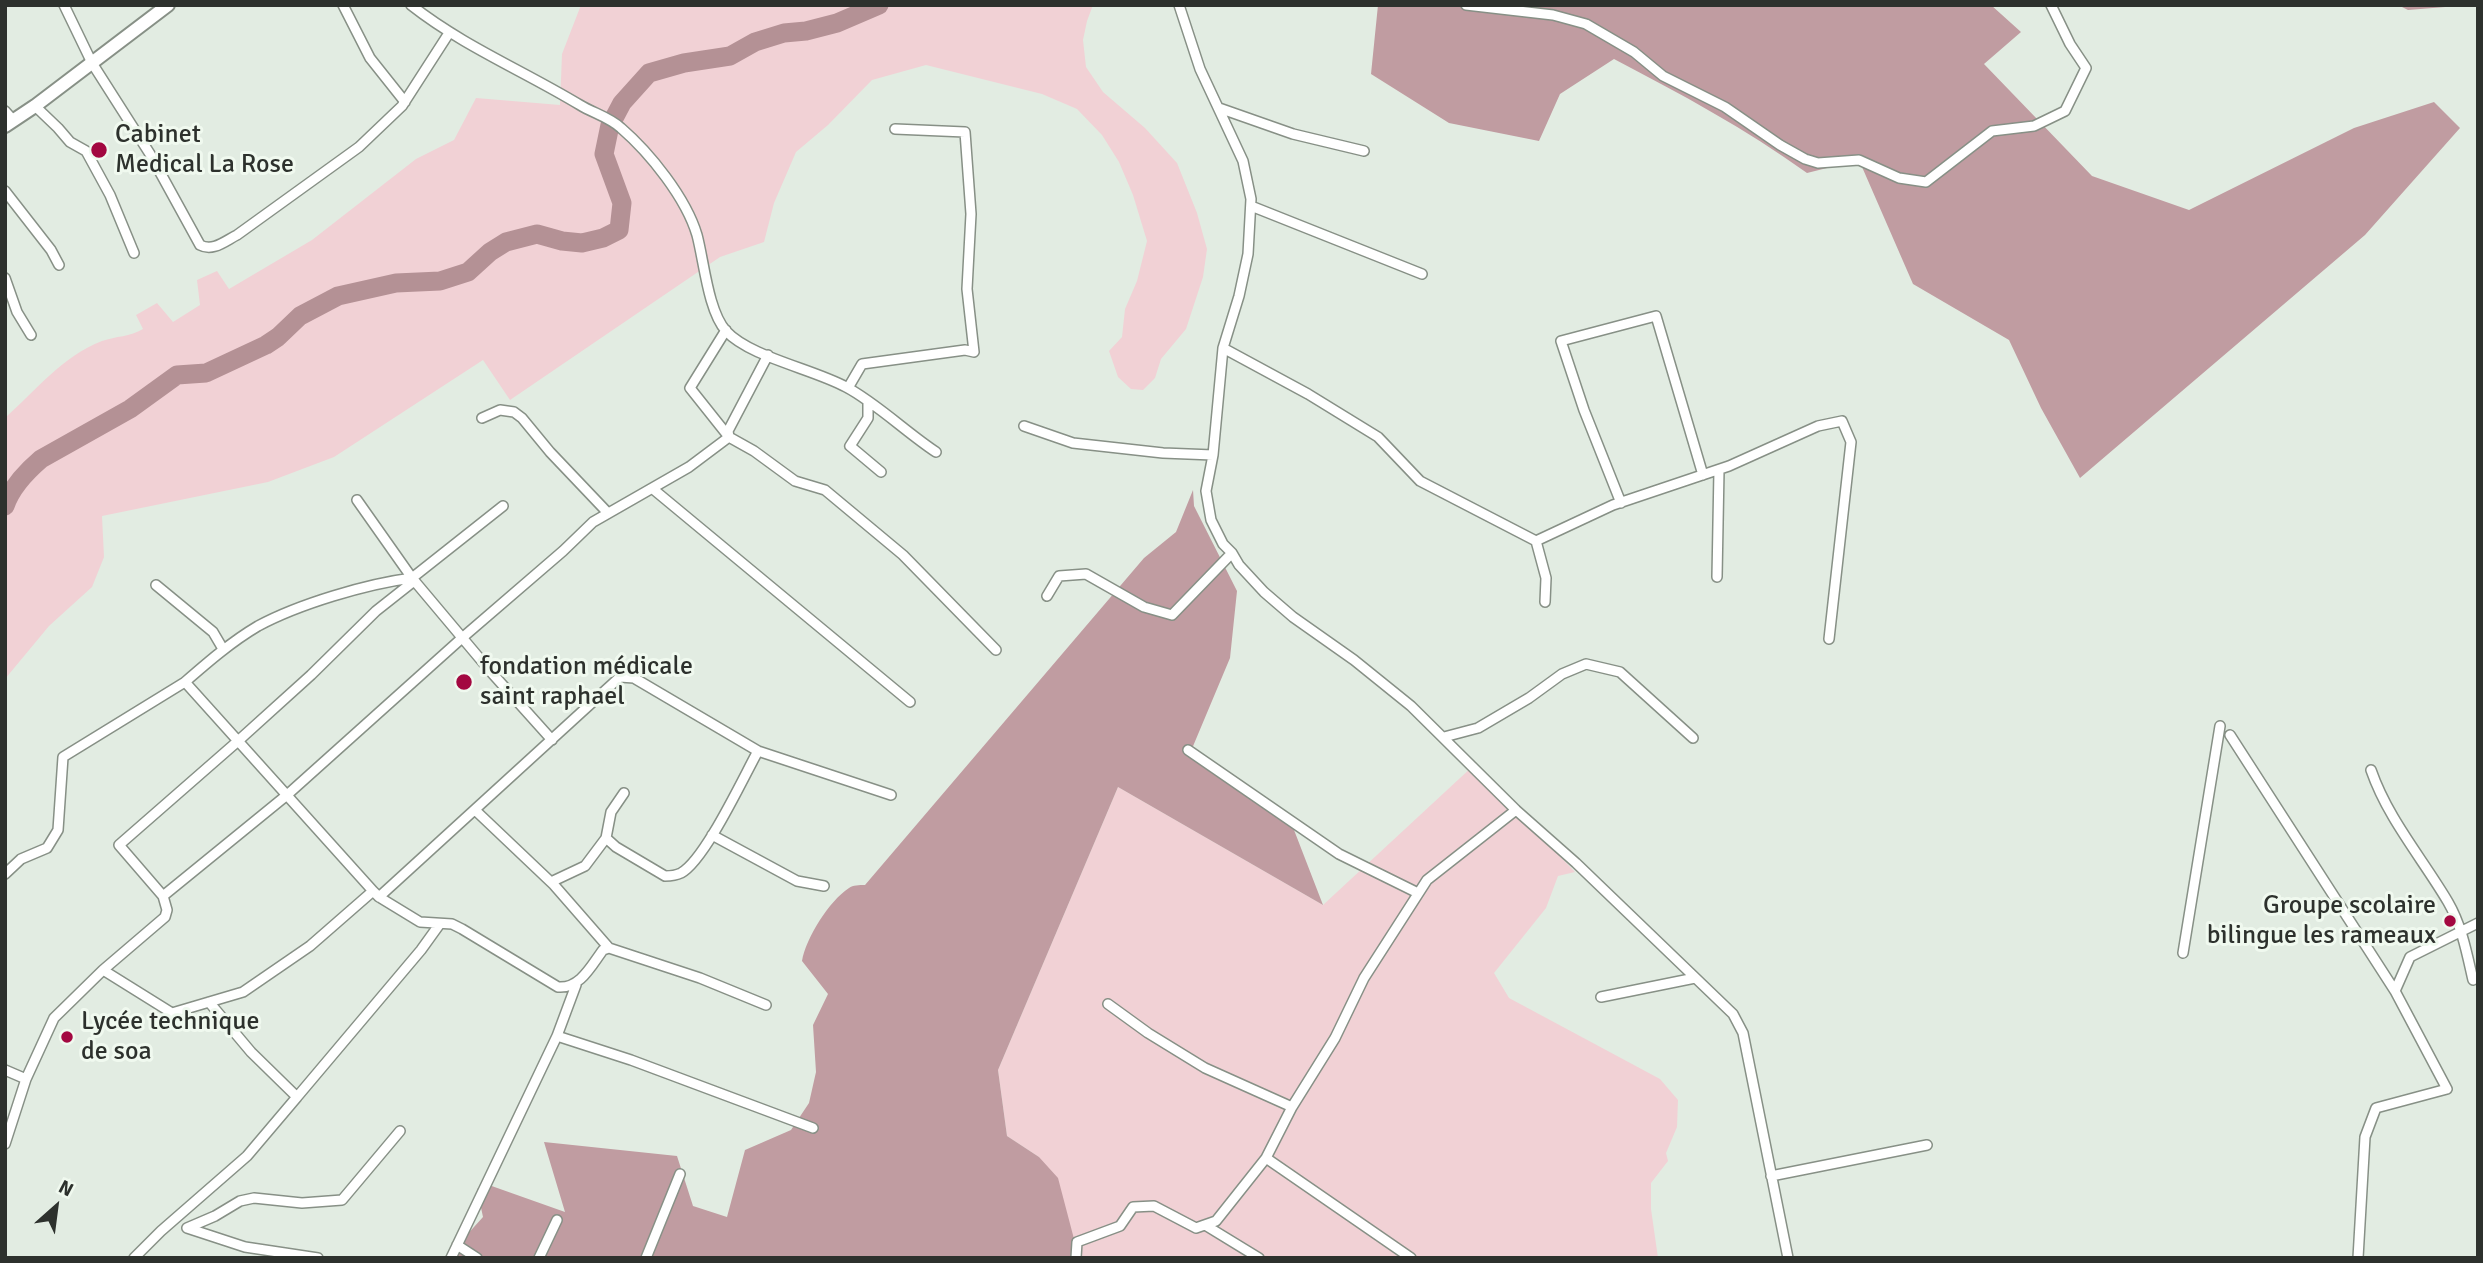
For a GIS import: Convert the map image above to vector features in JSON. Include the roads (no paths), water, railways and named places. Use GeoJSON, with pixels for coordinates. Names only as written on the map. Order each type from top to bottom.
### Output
{"type":"FeatureCollection","features":[{"type":"Feature","properties":{"kind":"main road"},"geometry":{"type":"LineString","coordinates":[[8,119],[35,106],[168,5]]}},
{"type":"Feature","properties":{"kind":"street"},"geometry":{"type":"LineString","coordinates":[[64,5],[93,63],[145,147],[200,245],[204,247],[222,244],[359,147],[405,102],[449,33]]}},
{"type":"Feature","properties":{"kind":"street"},"geometry":{"type":"LineString","coordinates":[[343,5],[370,58],[405,102]]}},
{"type":"Feature","properties":{"kind":"street"},"geometry":{"type":"LineString","coordinates":[[411,5],[449,33],[615,123],[630,137],[686,208],[697,234],[706,280],[726,330],[743,343],[768,355],[848,388],[936,452]]}},
{"type":"Feature","properties":{"kind":"street"},"geometry":{"type":"LineString","coordinates":[[1179,5],[1200,69],[1243,161],[1251,206],[1248,254],[1223,348],[1213,455],[1206,491],[1211,520],[1223,544],[1239,565],[1274,600],[1411,706],[1516,810],[1576,863],[1733,1014],[1743,1033],[1788,1258]]}},
{"type":"Feature","properties":{"kind":"street"},"geometry":{"type":"LineString","coordinates":[[1465,5],[1553,15],[1586,24],[1634,52],[1663,76],[1725,107],[1805,159],[1818,163],[1859,160],[1899,178],[1926,182],[1992,131],[2034,126],[2065,111],[2086,68],[2070,44],[2051,5]]}},
{"type":"Feature","properties":{"kind":"street"},"geometry":{"type":"LineString","coordinates":[[35,106],[70,142],[86,151],[110,195],[134,253]]}},
{"type":"Feature","properties":{"kind":"street"},"geometry":{"type":"LineString","coordinates":[[1219,108],[1293,134],[1364,151]]}},
{"type":"Feature","properties":{"kind":"street"},"geometry":{"type":"LineString","coordinates":[[848,388],[862,364],[974,352],[967,289],[971,214],[965,132],[895,129]]}},
{"type":"Feature","properties":{"kind":"street"},"geometry":{"type":"LineString","coordinates":[[5,191],[51,250],[59,265]]}},
{"type":"Feature","properties":{"kind":"street"},"geometry":{"type":"LineString","coordinates":[[1251,206],[1422,274]]}},
{"type":"Feature","properties":{"kind":"street"},"geometry":{"type":"LineString","coordinates":[[5,278],[17,312],[31,335]]}},
{"type":"Feature","properties":{"kind":"street"},"geometry":{"type":"LineString","coordinates":[[1621,503],[1584,410],[1561,341],[1656,316],[1703,475]]}},
{"type":"Feature","properties":{"kind":"street"},"geometry":{"type":"LineString","coordinates":[[726,330],[690,388],[729,436],[795,481],[825,490],[903,555],[996,649]]}},
{"type":"Feature","properties":{"kind":"street"},"geometry":{"type":"LineString","coordinates":[[1223,348],[1308,394],[1378,437],[1420,481],[1536,541],[1546,578],[1545,602]]}},
{"type":"Feature","properties":{"kind":"street"},"geometry":{"type":"LineString","coordinates":[[729,436],[728,431],[768,355]]}},
{"type":"Feature","properties":{"kind":"street"},"geometry":{"type":"LineString","coordinates":[[868,402],[868,418],[850,446],[881,472]]}},
{"type":"Feature","properties":{"kind":"street"},"geometry":{"type":"LineString","coordinates":[[482,418],[500,410],[514,412],[522,418],[608,513]]}},
{"type":"Feature","properties":{"kind":"street"},"geometry":{"type":"LineString","coordinates":[[1536,541],[1621,503],[1719,470],[1818,426],[1842,421],[1851,442],[1829,639]]}},
{"type":"Feature","properties":{"kind":"street"},"geometry":{"type":"LineString","coordinates":[[1024,426],[1073,443],[1163,453],[1213,455]]}},
{"type":"Feature","properties":{"kind":"street"},"geometry":{"type":"LineString","coordinates":[[163,896],[287,794],[593,522],[690,467],[729,436]]}},
{"type":"Feature","properties":{"kind":"street"},"geometry":{"type":"LineString","coordinates":[[1717,577],[1719,470]]}},
{"type":"Feature","properties":{"kind":"street"},"geometry":{"type":"LineString","coordinates":[[653,489],[910,702]]}},
{"type":"Feature","properties":{"kind":"street"},"geometry":{"type":"LineString","coordinates":[[357,500],[413,580],[552,740]]}},
{"type":"Feature","properties":{"kind":"street"},"geometry":{"type":"LineString","coordinates":[[5,1144],[26,1079],[54,1018],[165,917],[167,909],[163,896],[118,846],[238,741],[376,611],[503,506]]}},
{"type":"Feature","properties":{"kind":"street"},"geometry":{"type":"LineString","coordinates":[[1047,596],[1059,576],[1086,574],[1144,607],[1172,615],[1232,553]]}},
{"type":"Feature","properties":{"kind":"street"},"geometry":{"type":"LineString","coordinates":[[5,874],[21,859],[47,848],[58,830],[63,757],[185,682],[223,649],[265,623],[321,601],[392,581],[413,580]]}},
{"type":"Feature","properties":{"kind":"street"},"geometry":{"type":"LineString","coordinates":[[156,585],[213,632],[223,649]]}},
{"type":"Feature","properties":{"kind":"street"},"geometry":{"type":"LineString","coordinates":[[1444,737],[1478,728],[1529,698],[1562,674],[1586,664],[1620,672],[1693,738]]}},
{"type":"Feature","properties":{"kind":"street"},"geometry":{"type":"LineString","coordinates":[[103,971],[173,1013],[236,995],[310,946],[376,894],[475,810],[620,677],[627,676],[758,751],[891,795]]}},
{"type":"Feature","properties":{"kind":"street"},"geometry":{"type":"LineString","coordinates":[[185,682],[376,894],[420,922],[452,924],[462,929],[558,987],[576,985]]}},
{"type":"Feature","properties":{"kind":"street"},"geometry":{"type":"LineString","coordinates":[[2183,953],[2220,726]]}},
{"type":"Feature","properties":{"kind":"street"},"geometry":{"type":"LineString","coordinates":[[2230,735],[2395,991],[2446,1088],[2376,1108],[2365,1137],[2358,1258]]}},
{"type":"Feature","properties":{"kind":"street"},"geometry":{"type":"LineString","coordinates":[[1188,750],[1339,854],[1418,893]]}},
{"type":"Feature","properties":{"kind":"street"},"geometry":{"type":"LineString","coordinates":[[606,838],[616,848],[664,876],[683,872],[712,835],[758,751]]}},
{"type":"Feature","properties":{"kind":"street"},"geometry":{"type":"LineString","coordinates":[[2371,770],[2380,796],[2418,859],[2449,903],[2462,931],[2473,980]]}},
{"type":"Feature","properties":{"kind":"street"},"geometry":{"type":"LineString","coordinates":[[551,882],[585,866],[606,838],[611,812],[624,793]]}},
{"type":"Feature","properties":{"kind":"street"},"geometry":{"type":"LineString","coordinates":[[475,810],[551,882],[609,948],[700,978],[766,1005]]}},
{"type":"Feature","properties":{"kind":"street"},"geometry":{"type":"LineString","coordinates":[[1076,1258],[1077,1242],[1120,1226],[1133,1207],[1154,1206],[1196,1228],[1216,1221],[1266,1158],[1292,1107],[1335,1038],[1364,978],[1427,880],[1516,810]]}},
{"type":"Feature","properties":{"kind":"street"},"geometry":{"type":"LineString","coordinates":[[712,835],[797,881],[824,886]]}},
{"type":"Feature","properties":{"kind":"street"},"geometry":{"type":"LineString","coordinates":[[2395,991],[2410,957],[2478,923]]}},
{"type":"Feature","properties":{"kind":"street"},"geometry":{"type":"LineString","coordinates":[[134,1258],[247,1156],[421,950],[439,925]]}},
{"type":"Feature","properties":{"kind":"street"},"geometry":{"type":"LineString","coordinates":[[451,1258],[557,1036],[576,985],[603,950],[609,948]]}},
{"type":"Feature","properties":{"kind":"street"},"geometry":{"type":"LineString","coordinates":[[1601,997],[1695,978]]}},
{"type":"Feature","properties":{"kind":"street"},"geometry":{"type":"LineString","coordinates":[[209,1002],[251,1052],[297,1097]]}},
{"type":"Feature","properties":{"kind":"street"},"geometry":{"type":"LineString","coordinates":[[1108,1004],[1148,1033],[1205,1068],[1292,1107]]}},
{"type":"Feature","properties":{"kind":"street"},"geometry":{"type":"LineString","coordinates":[[557,1036],[631,1060],[813,1128]]}},
{"type":"Feature","properties":{"kind":"street"},"geometry":{"type":"LineString","coordinates":[[5,1070],[26,1079]]}},
{"type":"Feature","properties":{"kind":"street"},"geometry":{"type":"LineString","coordinates":[[187,1228],[240,1201],[254,1198],[302,1203],[342,1200],[400,1131]]}},
{"type":"Feature","properties":{"kind":"street"},"geometry":{"type":"LineString","coordinates":[[1771,1176],[1927,1145]]}},
{"type":"Feature","properties":{"kind":"street"},"geometry":{"type":"LineString","coordinates":[[1266,1158],[1411,1258]]}},
{"type":"Feature","properties":{"kind":"street"},"geometry":{"type":"LineString","coordinates":[[646,1258],[680,1174]]}},
{"type":"Feature","properties":{"kind":"street"},"geometry":{"type":"LineString","coordinates":[[539,1258],[557,1220]]}},
{"type":"Feature","properties":{"kind":"street"},"geometry":{"type":"LineString","coordinates":[[172,1223],[245,1247],[318,1258]]}},
{"type":"Feature","properties":{"kind":"street"},"geometry":{"type":"LineString","coordinates":[[1205,1225],[1259,1258]]}},
{"type":"Feature","properties":{"kind":"street"},"geometry":{"type":"LineString","coordinates":[[457,1245],[477,1258]]}},
{"type":"Feature","properties":{"kind":"waterway"},"geometry":{"type":"LineString","coordinates":[[613,120],[622,103],[649,73],[684,63],[730,56],[755,42],[784,33],[806,31],[837,23],[879,5]]}},
{"type":"Feature","properties":{"kind":"waterway"},"geometry":{"type":"LineString","coordinates":[[5,506],[20,480],[41,459],[130,409],[177,375],[206,373],[266,345],[300,316],[338,296],[396,283],[440,281],[468,272],[506,242],[537,234],[582,243],[603,238],[619,230],[622,203],[604,154],[610,125]]}},
{"type":"Feature","properties":{"kind":"place","name":"Cabinet Medical La Rose"},"geometry":{"type":"Point","coordinates":[99,150]}},
{"type":"Feature","properties":{"kind":"place","name":"fondation médicale saint raphael"},"geometry":{"type":"Point","coordinates":[464,682]}},
{"type":"Feature","properties":{"kind":"place","name":"Groupe scolaire bilingue les rameaux"},"geometry":{"type":"Point","coordinates":[2450,921]}},
{"type":"Feature","properties":{"kind":"place","name":"Lycée technique de soa"},"geometry":{"type":"Point","coordinates":[67,1037]}}]}
